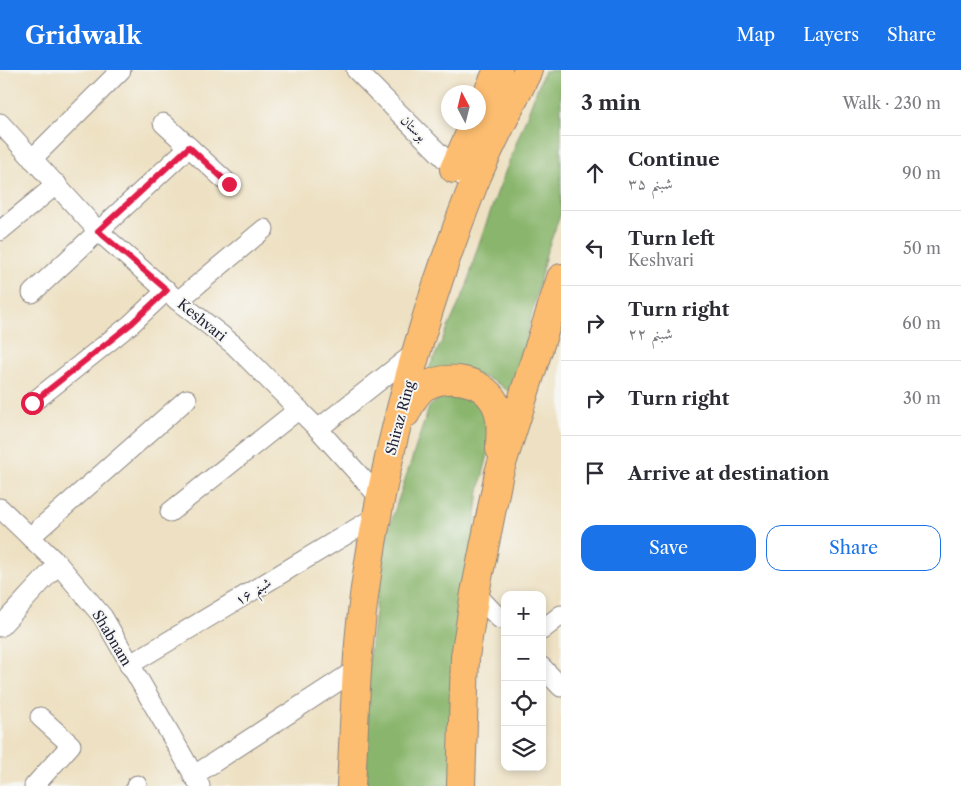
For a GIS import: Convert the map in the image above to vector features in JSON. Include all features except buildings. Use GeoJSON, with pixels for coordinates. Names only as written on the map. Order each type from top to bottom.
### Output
{"type":"FeatureCollection","features":[{"type":"Feature","properties":{"kind":"highway"},"geometry":{"type":"LineString","coordinates":[[486,97],[498,70]]}},
{"type":"Feature","properties":{"kind":"highway","name":"Shiraz Ring"},"geometry":{"type":"LineString","coordinates":[[351,786],[357,668],[366,576],[378,507],[394,439],[439,281],[464,177],[528,70]]}},
{"type":"Feature","properties":{"kind":"highway"},"geometry":{"type":"LineString","coordinates":[[464,177],[473,130]]}},
{"type":"Feature","properties":{"kind":"highway"},"geometry":{"type":"LineString","coordinates":[[462,786],[465,657],[475,593],[499,473],[561,278]]}},
{"type":"Feature","properties":{"kind":"highway"},"geometry":{"type":"LineString","coordinates":[[394,439],[413,399],[423,388],[448,379],[467,381],[484,389],[495,402],[501,417],[499,473]]}},
{"type":"Feature","properties":{"kind":"street"},"geometry":{"type":"LineString","coordinates":[[32,159],[121,70]]}},
{"type":"Feature","properties":{"kind":"street","name":"بوستان"},"geometry":{"type":"LineString","coordinates":[[356,70],[464,177]]}},
{"type":"Feature","properties":{"kind":"street","name":"Keshvari"},"geometry":{"type":"LineString","coordinates":[[0,123],[98,231],[172,295],[234,345],[299,409],[318,429],[378,507]]}},
{"type":"Feature","properties":{"kind":"street"},"geometry":{"type":"LineString","coordinates":[[163,123],[229,184]]}},
{"type":"Feature","properties":{"kind":"street"},"geometry":{"type":"LineString","coordinates":[[32,294],[189,147]]}},
{"type":"Feature","properties":{"kind":"street"},"geometry":{"type":"LineString","coordinates":[[0,231],[57,184]]}},
{"type":"Feature","properties":{"kind":"street"},"geometry":{"type":"LineString","coordinates":[[32,403],[131,324],[264,229]]}},
{"type":"Feature","properties":{"kind":"street"},"geometry":{"type":"LineString","coordinates":[[318,429],[418,350]]}},
{"type":"Feature","properties":{"kind":"street"},"geometry":{"type":"LineString","coordinates":[[30,537],[187,399]]}},
{"type":"Feature","properties":{"kind":"street"},"geometry":{"type":"LineString","coordinates":[[170,512],[299,409]]}},
{"type":"Feature","properties":{"kind":"street","name":"۱۶ شبنم"},"geometry":{"type":"LineString","coordinates":[[129,665],[378,507]]}},
{"type":"Feature","properties":{"kind":"street","name":"Shabnam"},"geometry":{"type":"LineString","coordinates":[[0,508],[58,564],[103,617],[197,781]]}},
{"type":"Feature","properties":{"kind":"street"},"geometry":{"type":"LineString","coordinates":[[0,627],[58,564]]}},
{"type":"Feature","properties":{"kind":"street"},"geometry":{"type":"LineString","coordinates":[[475,593],[500,620]]}},
{"type":"Feature","properties":{"kind":"street"},"geometry":{"type":"LineString","coordinates":[[546,627],[561,615]]}},
{"type":"Feature","properties":{"kind":"street"},"geometry":{"type":"LineString","coordinates":[[197,781],[357,668]]}},
{"type":"Feature","properties":{"kind":"street"},"geometry":{"type":"LineString","coordinates":[[546,671],[561,687]]}},
{"type":"Feature","properties":{"kind":"street"},"geometry":{"type":"LineString","coordinates":[[34,786],[70,744],[40,717]]}},
{"type":"Feature","properties":{"kind":"green space"},"geometry":{"type":"Polygon","coordinates":[[[561,70],[561,213],[546,254],[513,395],[502,386],[482,376],[463,373],[427,373],[467,286],[476,252],[497,193],[544,71],[561,70]]]}},
{"type":"Feature","properties":{"kind":"green space"},"geometry":{"type":"Polygon","coordinates":[[[470,390],[484,401],[493,434],[479,491],[461,627],[453,786],[364,786],[368,666],[384,543],[429,407],[445,394],[470,390]]]}},
{"type":"Feature","properties":{"kind":"route"},"geometry":{"type":"LineString","coordinates":[[32,403],[131,324],[167,290],[98,231],[189,147],[229,184]]}}]}
